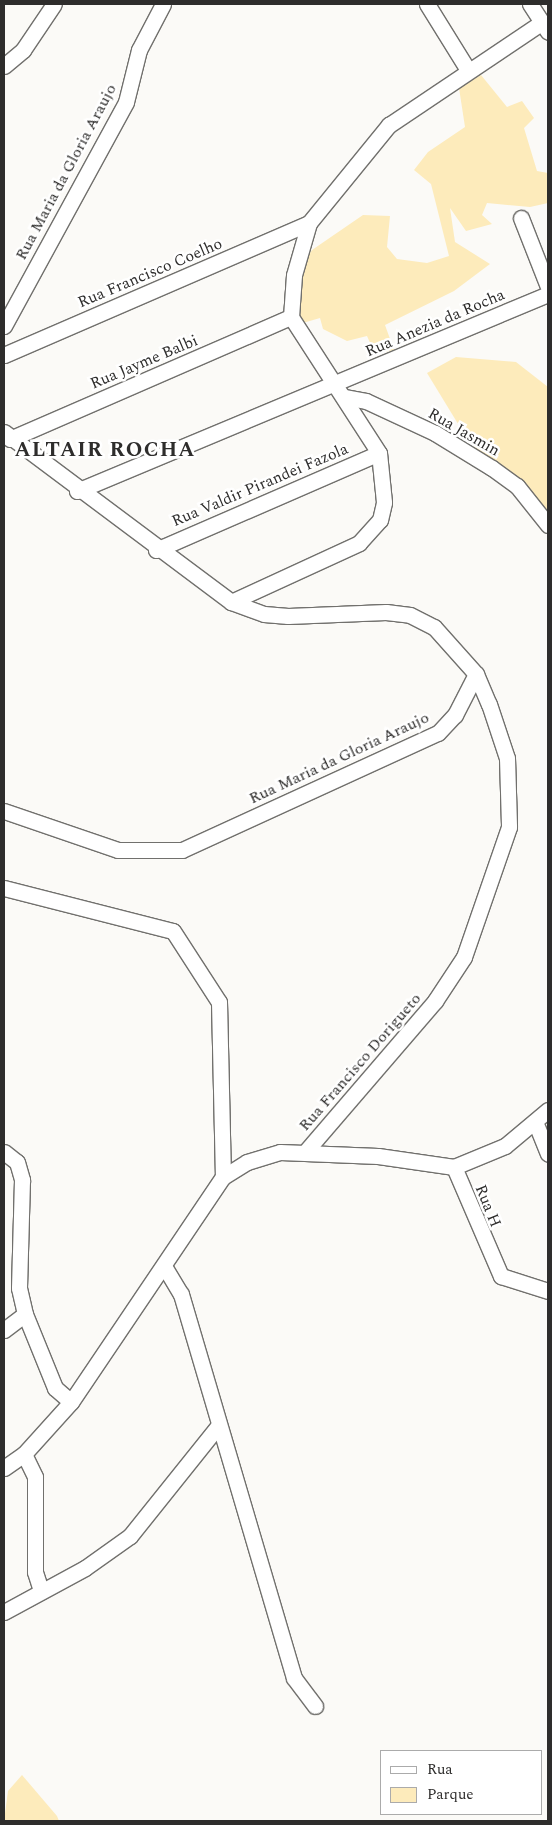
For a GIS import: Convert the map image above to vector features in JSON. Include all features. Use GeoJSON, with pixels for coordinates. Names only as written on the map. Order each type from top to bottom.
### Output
{"type":"FeatureCollection","features":[{"type":"Feature","properties":{"kind":"street"},"geometry":{"type":"LineString","coordinates":[[4,66],[23,50],[54,4]]}},
{"type":"Feature","properties":{"kind":"street","name":"Rua Maria da Gloria Araujo"},"geometry":{"type":"LineString","coordinates":[[4,326],[126,102],[139,50],[163,4]]}},
{"type":"Feature","properties":{"kind":"street"},"geometry":{"type":"LineString","coordinates":[[427,4],[468,70]]}},
{"type":"Feature","properties":{"kind":"street"},"geometry":{"type":"LineString","coordinates":[[231,602],[369,535],[380,520],[384,502],[379,453],[336,383],[290,317],[294,275],[309,223],[389,126],[468,70],[545,27],[530,4]]}},
{"type":"Feature","properties":{"kind":"street"},"geometry":{"type":"LineString","coordinates":[[521,218],[548,287]]}},
{"type":"Feature","properties":{"kind":"street","name":"Rua Francisco Coelho"},"geometry":{"type":"LineString","coordinates":[[4,355],[309,223]]}},
{"type":"Feature","properties":{"kind":"street","name":"Rua Anezia da Rocha"},"geometry":{"type":"LineString","coordinates":[[77,491],[548,294]]}},
{"type":"Feature","properties":{"kind":"street","name":"Rua Jayme Balbi"},"geometry":{"type":"LineString","coordinates":[[7,436],[290,317]]}},
{"type":"Feature","properties":{"kind":"street","name":"Rua Jasmin"},"geometry":{"type":"LineString","coordinates":[[344,398],[366,402],[434,433],[492,468],[517,486],[548,526]]}},
{"type":"Feature","properties":{"kind":"street"},"geometry":{"type":"LineString","coordinates":[[7,436],[156,550],[231,602],[264,614],[288,616],[410,615],[434,627],[476,674]]}},
{"type":"Feature","properties":{"kind":"street","name":"Rua Valdir Pirandei Fazola"},"geometry":{"type":"LineString","coordinates":[[156,550],[379,453]]}},
{"type":"Feature","properties":{"kind":"street","name":"Rua Maria da Gloria Araujo"},"geometry":{"type":"LineString","coordinates":[[4,811],[118,850],[182,850],[438,733],[455,715],[476,674]]}},
{"type":"Feature","properties":{"kind":"street","name":"Rua Francisco Dorigueto"},"geometry":{"type":"LineString","coordinates":[[4,1468],[24,1454],[71,1402],[223,1177],[248,1162],[280,1152],[306,1152],[435,1001],[464,957],[486,900],[509,827],[510,791],[507,758],[476,674]]}},
{"type":"Feature","properties":{"kind":"street"},"geometry":{"type":"LineString","coordinates":[[4,888],[174,931],[219,1002],[223,1177]]}},
{"type":"Feature","properties":{"kind":"street"},"geometry":{"type":"LineString","coordinates":[[306,1152],[454,1167],[505,1146],[536,1124],[548,1110]]}},
{"type":"Feature","properties":{"kind":"street"},"geometry":{"type":"LineString","coordinates":[[536,1124],[548,1154]]}},
{"type":"Feature","properties":{"kind":"street"},"geometry":{"type":"LineString","coordinates":[[4,1152],[16,1162],[22,1180],[19,1288],[25,1314],[55,1388],[71,1402]]}},
{"type":"Feature","properties":{"kind":"street","name":"Rua H"},"geometry":{"type":"LineString","coordinates":[[454,1167],[491,1259],[501,1276],[514,1283],[548,1291]]}},
{"type":"Feature","properties":{"kind":"street"},"geometry":{"type":"LineString","coordinates":[[164,1266],[181,1294],[294,1678],[315,1706]]}},
{"type":"Feature","properties":{"kind":"street"},"geometry":{"type":"LineString","coordinates":[[4,1330],[25,1314]]}},
{"type":"Feature","properties":{"kind":"street"},"geometry":{"type":"LineString","coordinates":[[4,1612],[41,1590],[85,1568],[130,1536],[219,1425]]}},
{"type":"Feature","properties":{"kind":"street"},"geometry":{"type":"LineString","coordinates":[[24,1454],[35,1477],[35,1572],[41,1590]]}},
{"type":"Feature","properties":{"kind":"green space"},"geometry":{"type":"Polygon","coordinates":[[[481,75],[507,107],[522,101],[534,118],[524,128],[537,171],[548,173],[548,203],[530,207],[487,203],[482,215],[492,224],[466,231],[450,208],[455,242],[490,264],[454,291],[385,325],[394,350],[375,354],[367,336],[347,341],[323,329],[320,318],[296,325],[294,275],[312,250],[363,215],[390,216],[387,247],[397,259],[427,263],[449,256],[431,184],[414,170],[428,152],[465,127],[459,88],[481,75]]]}},
{"type":"Feature","properties":{"kind":"green space"},"geometry":{"type":"Polygon","coordinates":[[[456,357],[516,362],[548,387],[548,534],[466,437],[427,373],[456,357]]]}},
{"type":"Feature","properties":{"kind":"green space"},"geometry":{"type":"Polygon","coordinates":[[[22,1775],[57,1816],[59,1821],[4,1821],[8,1791],[22,1775]]]}},
{"type":"Feature","properties":{"kind":"district","name":"ALTAIR ROCHA"},"geometry":{"type":"Point","coordinates":[105,450]}}]}
